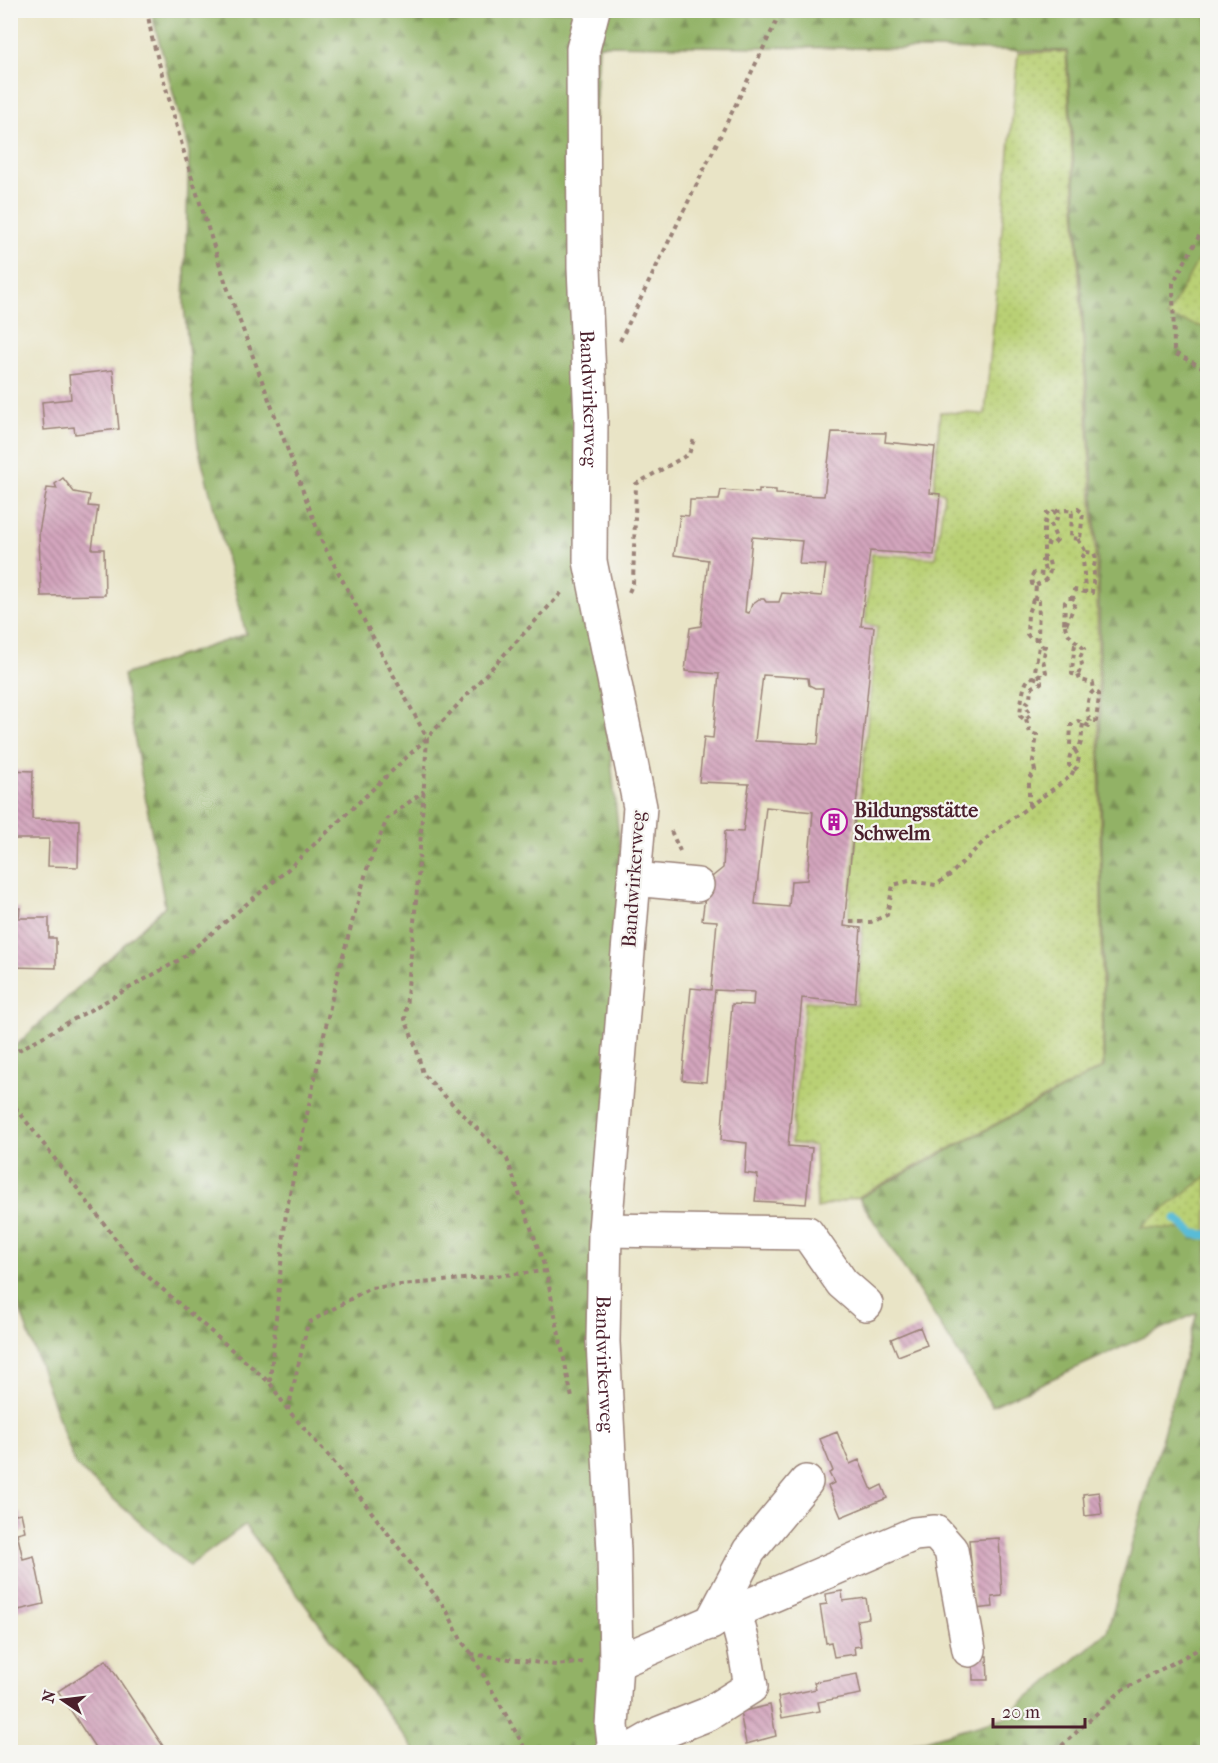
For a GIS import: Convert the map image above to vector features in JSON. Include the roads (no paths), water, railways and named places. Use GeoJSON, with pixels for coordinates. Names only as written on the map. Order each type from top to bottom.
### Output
{"type":"FeatureCollection","features":[{"type":"Feature","properties":{"kind":"street","name":"Bandwirkerweg"},"geometry":{"type":"LineString","coordinates":[[593,10],[583,49],[584,268],[591,418],[590,561],[640,807],[605,1230],[603,1342],[614,1551],[616,1663],[612,1726],[615,1752]]}},
{"type":"Feature","properties":{"kind":"street"},"geometry":{"type":"LineString","coordinates":[[634,879],[691,884]]}},
{"type":"Feature","properties":{"kind":"street"},"geometry":{"type":"LineString","coordinates":[[605,1230],[807,1233],[842,1283],[866,1304]]}},
{"type":"Feature","properties":{"kind":"street"},"geometry":{"type":"LineString","coordinates":[[723,1617],[749,1551],[806,1482]]}},
{"type":"Feature","properties":{"kind":"street"},"geometry":{"type":"LineString","coordinates":[[616,1663],[914,1534],[935,1532],[951,1550],[969,1650]]}},
{"type":"Feature","properties":{"kind":"street"},"geometry":{"type":"LineString","coordinates":[[627,1752],[660,1733],[708,1714],[751,1687],[745,1651],[723,1617]]}},
{"type":"Feature","properties":{"kind":"waterway"},"geometry":{"type":"LineString","coordinates":[[1176,1219],[1194,1234],[1208,1235]]}},
{"type":"Feature","properties":{"kind":"place","name":"Bildungsstätte Schwelm"},"geometry":{"type":"Point","coordinates":[834,822]}}]}
